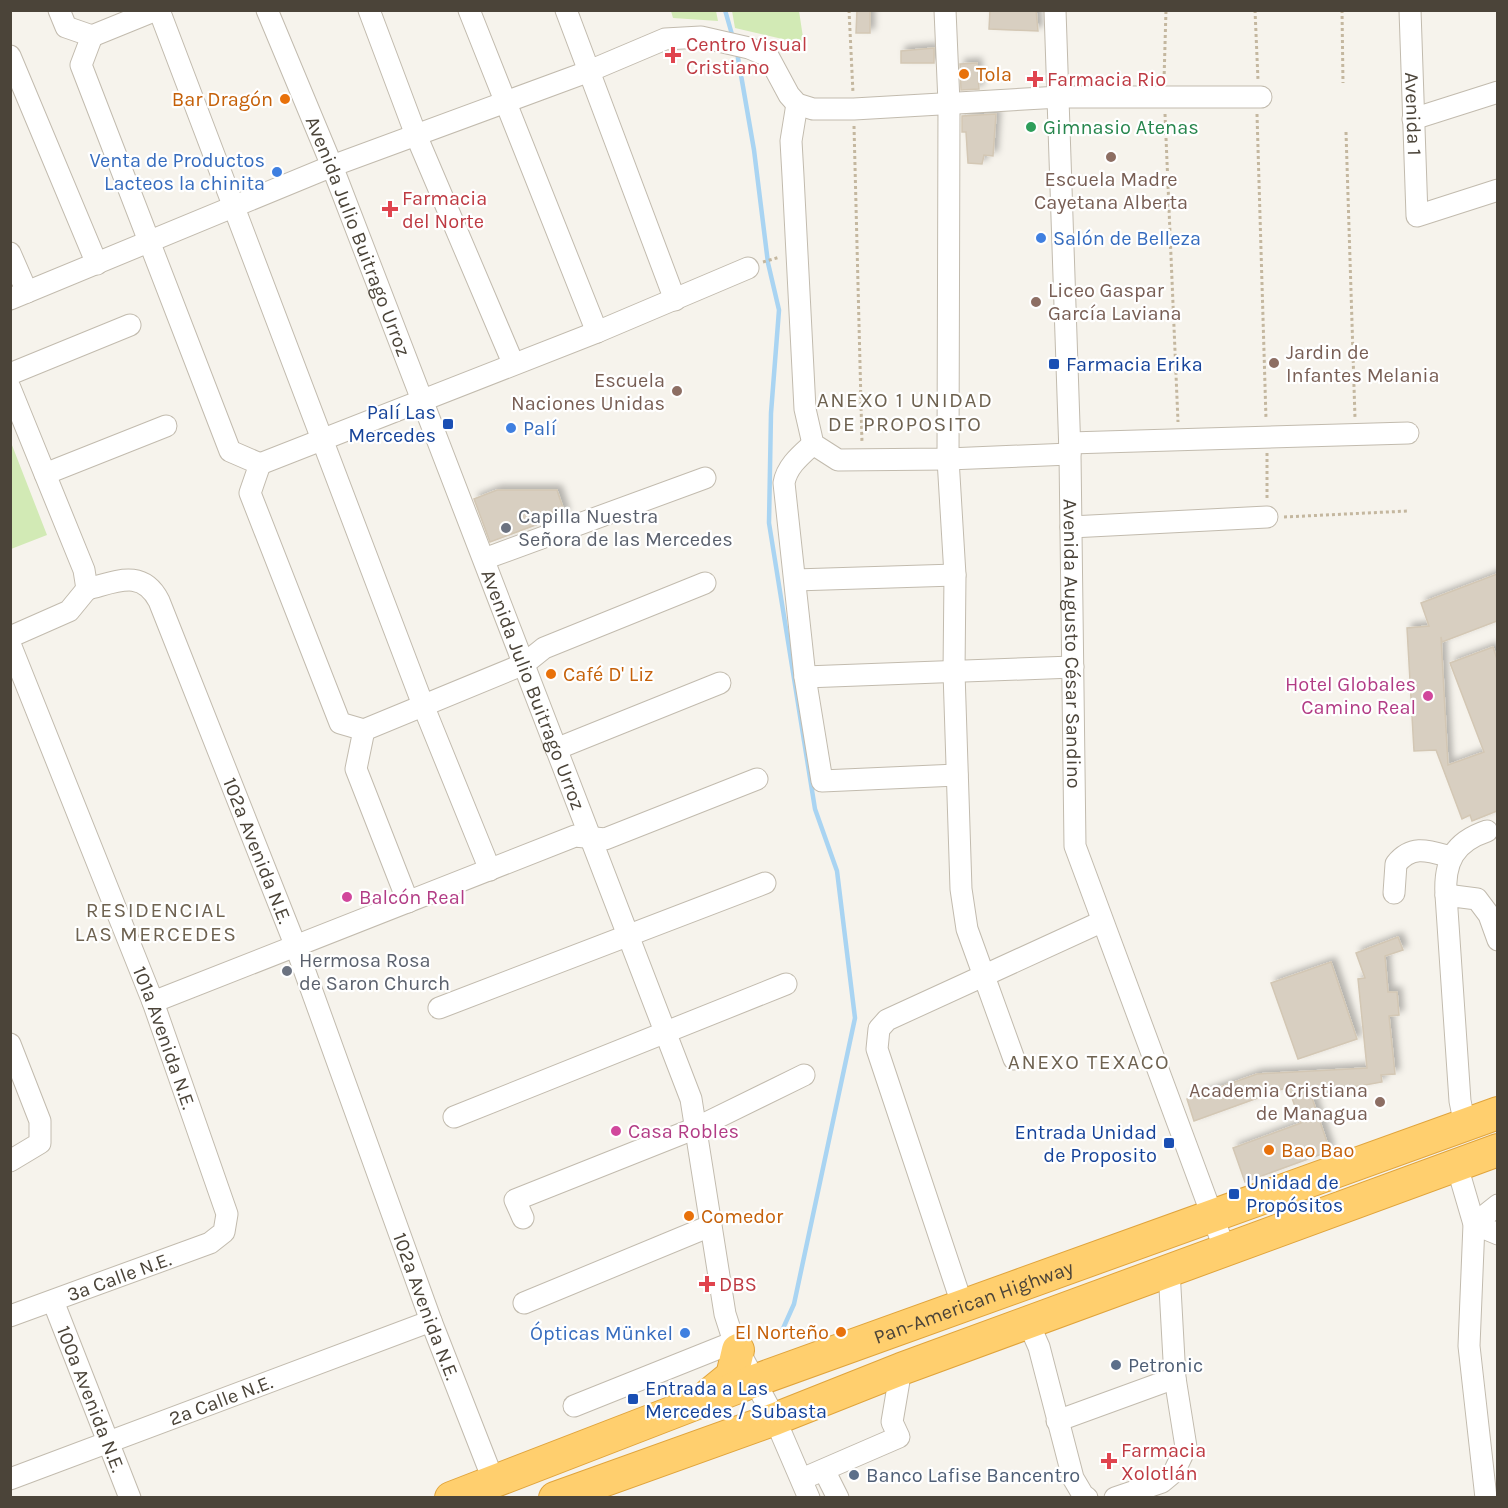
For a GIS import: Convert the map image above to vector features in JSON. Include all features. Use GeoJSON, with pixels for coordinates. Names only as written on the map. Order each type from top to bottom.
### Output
{"type":"FeatureCollection","features":[{"type":"Feature","properties":{"kind":"highway","name":"Pan-American Highway"},"geometry":{"type":"LineString","coordinates":[[451,1497],[754,1382],[1497,1113]]}},
{"type":"Feature","properties":{"kind":"highway"},"geometry":{"type":"LineString","coordinates":[[1465,1125],[1470,1138],[1478,1145],[1497,1140]]}},
{"type":"Feature","properties":{"kind":"highway","name":"Pan-American Highway"},"geometry":{"type":"LineString","coordinates":[[565,1496],[775,1419],[901,1369],[1497,1150]]}},
{"type":"Feature","properties":{"kind":"highway"},"geometry":{"type":"LineString","coordinates":[[682,1409],[727,1382],[735,1371],[736,1346]]}},
{"type":"Feature","properties":{"kind":"street"},"geometry":{"type":"LineString","coordinates":[[59,10],[66,27],[92,36],[158,10],[423,705],[490,870]]}},
{"type":"Feature","properties":{"kind":"street","name":"Avenida Julio Buitrago Urroz"},"geometry":{"type":"LineString","coordinates":[[267,10],[332,166],[420,400],[484,559],[691,1099],[725,1314],[736,1346],[775,1419],[805,1488]]}},
{"type":"Feature","properties":{"kind":"street"},"geometry":{"type":"LineString","coordinates":[[369,10],[416,135],[513,363]]}},
{"type":"Feature","properties":{"kind":"street"},"geometry":{"type":"LineString","coordinates":[[469,10],[597,332]]}},
{"type":"Feature","properties":{"kind":"street"},"geometry":{"type":"LineString","coordinates":[[566,10],[587,72],[675,300]]}},
{"type":"Feature","properties":{"kind":"street"},"geometry":{"type":"LineString","coordinates":[[945,10],[949,103],[948,459],[955,575],[954,672],[961,889],[967,929],[1014,1059]]}},
{"type":"Feature","properties":{"kind":"street","name":"Avenida Augusto César Sandino"},"geometry":{"type":"LineString","coordinates":[[1055,10],[1060,97],[1070,448],[1075,846],[1101,922],[1225,1250]]}},
{"type":"Feature","properties":{"kind":"street","name":"Avenida 1"},"geometry":{"type":"LineString","coordinates":[[1415,12],[1413,119],[1417,216],[1497,190]]}},
{"type":"Feature","properties":{"kind":"street"},"geometry":{"type":"LineString","coordinates":[[92,36],[81,65],[230,451],[260,464],[597,332],[753,266]]}},
{"type":"Feature","properties":{"kind":"street"},"geometry":{"type":"LineString","coordinates":[[10,253],[19,296],[148,240],[503,100],[587,72],[665,39],[701,37],[749,48],[768,56],[797,104],[791,141],[805,409],[813,444],[838,460],[948,459],[1178,439],[1408,433]]}},
{"type":"Feature","properties":{"kind":"street"},"geometry":{"type":"LineString","coordinates":[[10,56],[97,264]]}},
{"type":"Feature","properties":{"kind":"street"},"geometry":{"type":"LineString","coordinates":[[1413,119],[1497,92]]}},
{"type":"Feature","properties":{"kind":"street"},"geometry":{"type":"LineString","coordinates":[[797,104],[813,109],[854,109],[1060,97],[1259,97]]}},
{"type":"Feature","properties":{"kind":"street"},"geometry":{"type":"LineString","coordinates":[[10,374],[130,325]]}},
{"type":"Feature","properties":{"kind":"street"},"geometry":{"type":"LineString","coordinates":[[10,388],[84,570],[87,589],[69,610],[10,638]]}},
{"type":"Feature","properties":{"kind":"street"},"geometry":{"type":"LineString","coordinates":[[45,474],[166,426]]}},
{"type":"Feature","properties":{"kind":"street"},"geometry":{"type":"LineString","coordinates":[[813,444],[794,462],[785,475],[784,483],[805,677],[822,781],[957,775]]}},
{"type":"Feature","properties":{"kind":"street"},"geometry":{"type":"LineString","coordinates":[[260,464],[250,493],[340,723],[363,730],[524,664],[544,648],[705,583]]}},
{"type":"Feature","properties":{"kind":"street"},"geometry":{"type":"LineString","coordinates":[[484,559],[705,478]]}},
{"type":"Feature","properties":{"kind":"street"},"geometry":{"type":"LineString","coordinates":[[1071,527],[1267,517]]}},
{"type":"Feature","properties":{"kind":"street"},"geometry":{"type":"LineString","coordinates":[[795,580],[955,575]]}},
{"type":"Feature","properties":{"kind":"street","name":"102a Avenida N.E."},"geometry":{"type":"LineString","coordinates":[[87,589],[129,579],[140,580],[153,589],[296,946],[431,1321],[494,1482]]}},
{"type":"Feature","properties":{"kind":"street","name":"101a Avenida N.E."},"geometry":{"type":"LineString","coordinates":[[10,644],[153,1002],[227,1214],[225,1232]]}},
{"type":"Feature","properties":{"kind":"street"},"geometry":{"type":"LineString","coordinates":[[805,677],[1072,667]]}},
{"type":"Feature","properties":{"kind":"street"},"geometry":{"type":"LineString","coordinates":[[556,749],[720,683]]}},
{"type":"Feature","properties":{"kind":"street"},"geometry":{"type":"LineString","coordinates":[[363,730],[356,769],[408,902]]}},
{"type":"Feature","properties":{"kind":"street"},"geometry":{"type":"LineString","coordinates":[[153,1002],[575,836],[605,839],[758,779]]}},
{"type":"Feature","properties":{"kind":"street"},"geometry":{"type":"LineString","coordinates":[[1465,1125],[1460,1101],[1445,873],[1451,857],[1464,842],[1487,831]]}},
{"type":"Feature","properties":{"kind":"street"},"geometry":{"type":"LineString","coordinates":[[1394,893],[1396,864],[1406,853],[1420,850],[1451,857]]}},
{"type":"Feature","properties":{"kind":"street"},"geometry":{"type":"LineString","coordinates":[[439,1008],[765,883]]}},
{"type":"Feature","properties":{"kind":"street"},"geometry":{"type":"LineString","coordinates":[[1446,895],[1477,899],[1488,915],[1497,940]]}},
{"type":"Feature","properties":{"kind":"street"},"geometry":{"type":"LineString","coordinates":[[963,1307],[877,1049],[879,1029],[887,1020],[1101,922]]}},
{"type":"Feature","properties":{"kind":"street"},"geometry":{"type":"LineString","coordinates":[[454,1117],[786,984]]}},
{"type":"Feature","properties":{"kind":"street"},"geometry":{"type":"LineString","coordinates":[[10,1044],[40,1121],[40,1143],[10,1161]]}},
{"type":"Feature","properties":{"kind":"street"},"geometry":{"type":"LineString","coordinates":[[523,1218],[515,1200],[696,1128],[804,1075]]}},
{"type":"Feature","properties":{"kind":"street"},"geometry":{"type":"LineString","coordinates":[[1457,1166],[1474,1224],[1469,1346],[1486,1497]]}},
{"type":"Feature","properties":{"kind":"street"},"geometry":{"type":"LineString","coordinates":[[1474,1224],[1497,1205]]}},
{"type":"Feature","properties":{"kind":"street"},"geometry":{"type":"LineString","coordinates":[[1474,1224],[1497,1234]]}},
{"type":"Feature","properties":{"kind":"street"},"geometry":{"type":"LineString","coordinates":[[525,1303],[710,1226]]}},
{"type":"Feature","properties":{"kind":"street","name":"3a Calle N.E."},"geometry":{"type":"LineString","coordinates":[[10,1316],[210,1243],[225,1232]]}},
{"type":"Feature","properties":{"kind":"street"},"geometry":{"type":"LineString","coordinates":[[1114,1497],[1162,1482],[1174,1472],[1185,1447],[1175,1378],[1169,1270]]}},
{"type":"Feature","properties":{"kind":"street","name":"100a Avenida N.E."},"geometry":{"type":"LineString","coordinates":[[52,1301],[130,1497]]}},
{"type":"Feature","properties":{"kind":"street","name":"2a Calle N.E."},"geometry":{"type":"LineString","coordinates":[[10,1479],[431,1321]]}},
{"type":"Feature","properties":{"kind":"street"},"geometry":{"type":"LineString","coordinates":[[1028,1322],[1038,1347],[1073,1478],[1083,1495],[1087,1497]]}},
{"type":"Feature","properties":{"kind":"street"},"geometry":{"type":"LineString","coordinates":[[574,1406],[736,1346]]}},
{"type":"Feature","properties":{"kind":"street"},"geometry":{"type":"LineString","coordinates":[[805,1488],[824,1470],[899,1437],[892,1422],[901,1369]]}},
{"type":"Feature","properties":{"kind":"street"},"geometry":{"type":"LineString","coordinates":[[1057,1421],[1175,1378]]}},
{"type":"Feature","properties":{"kind":"street"},"geometry":{"type":"LineString","coordinates":[[824,1470],[838,1497]]}},
{"type":"Feature","properties":{"kind":"path"},"geometry":{"type":"LineString","coordinates":[[849,10],[854,109],[862,461]]}},
{"type":"Feature","properties":{"kind":"path"},"geometry":{"type":"LineString","coordinates":[[1166,10],[1164,97],[1178,439]]}},
{"type":"Feature","properties":{"kind":"path"},"geometry":{"type":"LineString","coordinates":[[1255,10],[1259,97],[1267,517],[1408,511]]}},
{"type":"Feature","properties":{"kind":"path"},"geometry":{"type":"LineString","coordinates":[[1342,10],[1344,83]]}},
{"type":"Feature","properties":{"kind":"path"},"geometry":{"type":"LineString","coordinates":[[1346,132],[1356,435]]}},
{"type":"Feature","properties":{"kind":"path"},"geometry":{"type":"LineString","coordinates":[[753,266],[774,257]]}},
{"type":"Feature","properties":{"kind":"green space"},"geometry":{"type":"Polygon","coordinates":[[[671,11],[716,11],[718,21],[673,18],[671,11]]]}},
{"type":"Feature","properties":{"kind":"green space"},"geometry":{"type":"Polygon","coordinates":[[[732,11],[799,11],[804,44],[735,28],[732,11]]]}},
{"type":"Feature","properties":{"kind":"green space"},"geometry":{"type":"Polygon","coordinates":[[[10,440],[47,535],[11,549],[10,549],[10,440]]]}},
{"type":"Feature","properties":{"kind":"building"},"geometry":{"type":"Polygon","coordinates":[[[857,10],[870,10],[870,33],[856,33],[857,10]]]}},
{"type":"Feature","properties":{"kind":"building"},"geometry":{"type":"Polygon","coordinates":[[[990,10],[1036,10],[1038,31],[989,29],[990,10]]]}},
{"type":"Feature","properties":{"kind":"building"},"geometry":{"type":"Polygon","coordinates":[[[934,48],[934,63],[901,63],[901,51],[934,48]]]}},
{"type":"Feature","properties":{"kind":"building","name":"Tola"},"geometry":{"type":"Polygon","coordinates":[[[977,63],[979,89],[961,90],[960,64],[977,63]]]}},
{"type":"Feature","properties":{"kind":"building"},"geometry":{"type":"Polygon","coordinates":[[[996,114],[993,156],[984,155],[982,164],[968,163],[966,132],[962,132],[962,116],[996,114]]]}},
{"type":"Feature","properties":{"kind":"building","name":"Capilla Nuestra Señora de las Mercedes"},"geometry":{"type":"Polygon","coordinates":[[[497,490],[557,490],[565,514],[490,542],[474,499],[497,490]]]}},
{"type":"Feature","properties":{"kind":"building"},"geometry":{"type":"Polygon","coordinates":[[[1497,574],[1497,621],[1442,642],[1441,637],[1448,765],[1484,752],[1450,663],[1493,647],[1497,659],[1497,811],[1472,821],[1470,815],[1462,819],[1436,750],[1414,751],[1407,628],[1429,626],[1421,603],[1497,574]]]}},
{"type":"Feature","properties":{"kind":"building"},"geometry":{"type":"Polygon","coordinates":[[[1398,937],[1403,950],[1385,956],[1388,992],[1397,992],[1399,1015],[1389,1016],[1395,1074],[1381,1075],[1382,1082],[1354,1087],[1354,1094],[1312,1098],[1330,1151],[1245,1182],[1233,1148],[1301,1123],[1288,1087],[1194,1121],[1187,1099],[1257,1074],[1367,1068],[1358,979],[1365,978],[1356,953],[1398,937]]]}},
{"type":"Feature","properties":{"kind":"building"},"geometry":{"type":"Polygon","coordinates":[[[1331,962],[1357,1039],[1298,1059],[1271,983],[1331,962]]]}},
{"type":"Feature","properties":{"kind":"waterway"},"geometry":{"type":"LineString","coordinates":[[725,10],[733,38]]}},
{"type":"Feature","properties":{"kind":"waterway"},"geometry":{"type":"LineString","coordinates":[[737,52],[754,150],[768,263],[779,310],[771,413],[769,523],[815,809],[837,871],[855,1018],[794,1304],[781,1333]]}},
{"type":"Feature","properties":{"kind":"place","name":"Centro Visual Cristiano"},"geometry":{"type":"Point","coordinates":[673,55]}},
{"type":"Feature","properties":{"kind":"place","name":"Tola"},"geometry":{"type":"Point","coordinates":[964,74]}},
{"type":"Feature","properties":{"kind":"place","name":"Farmacia Rio"},"geometry":{"type":"Point","coordinates":[1035,79]}},
{"type":"Feature","properties":{"kind":"place","name":"Bar Dragón"},"geometry":{"type":"Point","coordinates":[285,99]}},
{"type":"Feature","properties":{"kind":"place","name":"Gimnasio Atenas"},"geometry":{"type":"Point","coordinates":[1031,127]}},
{"type":"Feature","properties":{"kind":"place","name":"Escuela Madre Cayetana Alberta"},"geometry":{"type":"Point","coordinates":[1111,157]}},
{"type":"Feature","properties":{"kind":"place","name":"Venta de Productos Lacteos la chinita"},"geometry":{"type":"Point","coordinates":[277,172]}},
{"type":"Feature","properties":{"kind":"place","name":"Farmacia del Norte"},"geometry":{"type":"Point","coordinates":[390,209]}},
{"type":"Feature","properties":{"kind":"place","name":"Salón de Belleza"},"geometry":{"type":"Point","coordinates":[1041,238]}},
{"type":"Feature","properties":{"kind":"place","name":"Liceo Gaspar García Laviana"},"geometry":{"type":"Point","coordinates":[1036,302]}},
{"type":"Feature","properties":{"kind":"place","name":"Jardin de Infantes Melania"},"geometry":{"type":"Point","coordinates":[1274,363]}},
{"type":"Feature","properties":{"kind":"place","name":"Farmacia Erika"},"geometry":{"type":"Point","coordinates":[1054,364]}},
{"type":"Feature","properties":{"kind":"place","name":"Escuela Naciones Unidas"},"geometry":{"type":"Point","coordinates":[677,391]}},
{"type":"Feature","properties":{"kind":"place","name":"Palí Las Mercedes"},"geometry":{"type":"Point","coordinates":[448,424]}},
{"type":"Feature","properties":{"kind":"place","name":"Palí"},"geometry":{"type":"Point","coordinates":[511,428]}},
{"type":"Feature","properties":{"kind":"place","name":"Capilla Nuestra Señora de las Mercedes"},"geometry":{"type":"Point","coordinates":[506,528]}},
{"type":"Feature","properties":{"kind":"place","name":"Café D' Liz"},"geometry":{"type":"Point","coordinates":[551,674]}},
{"type":"Feature","properties":{"kind":"place","name":"Hotel Globales Camino Real"},"geometry":{"type":"Point","coordinates":[1428,696]}},
{"type":"Feature","properties":{"kind":"place","name":"Balcón Real"},"geometry":{"type":"Point","coordinates":[347,897]}},
{"type":"Feature","properties":{"kind":"place","name":"Hermosa Rosa de Saron Church"},"geometry":{"type":"Point","coordinates":[287,971]}},
{"type":"Feature","properties":{"kind":"place","name":"Academia Cristiana de Managua"},"geometry":{"type":"Point","coordinates":[1380,1102]}},
{"type":"Feature","properties":{"kind":"place","name":"Casa Robles"},"geometry":{"type":"Point","coordinates":[616,1131]}},
{"type":"Feature","properties":{"kind":"place","name":"Entrada Unidad de Proposito"},"geometry":{"type":"Point","coordinates":[1169,1143]}},
{"type":"Feature","properties":{"kind":"place","name":"Bao Bao"},"geometry":{"type":"Point","coordinates":[1269,1150]}},
{"type":"Feature","properties":{"kind":"place","name":"Unidad de Propósitos"},"geometry":{"type":"Point","coordinates":[1234,1194]}},
{"type":"Feature","properties":{"kind":"place","name":"Comedor"},"geometry":{"type":"Point","coordinates":[689,1216]}},
{"type":"Feature","properties":{"kind":"place","name":"DBS"},"geometry":{"type":"Point","coordinates":[707,1284]}},
{"type":"Feature","properties":{"kind":"place","name":"El Norteño"},"geometry":{"type":"Point","coordinates":[841,1332]}},
{"type":"Feature","properties":{"kind":"place","name":"Ópticas Münkel"},"geometry":{"type":"Point","coordinates":[685,1333]}},
{"type":"Feature","properties":{"kind":"place","name":"Petronic"},"geometry":{"type":"Point","coordinates":[1116,1365]}},
{"type":"Feature","properties":{"kind":"place","name":"Entrada a Las Mercedes / Subasta"},"geometry":{"type":"Point","coordinates":[633,1399]}},
{"type":"Feature","properties":{"kind":"place","name":"Farmacia Xolotlán"},"geometry":{"type":"Point","coordinates":[1109,1461]}},
{"type":"Feature","properties":{"kind":"place","name":"Banco Lafise Bancentro"},"geometry":{"type":"Point","coordinates":[854,1475]}},
{"type":"Feature","properties":{"kind":"district","name":"ANEXO 1 UNIDAD DE PROPOSITO"},"geometry":{"type":"Point","coordinates":[905,412]}},
{"type":"Feature","properties":{"kind":"district","name":"RESIDENCIAL LAS MERCEDES"},"geometry":{"type":"Point","coordinates":[156,922]}},
{"type":"Feature","properties":{"kind":"district","name":"ANEXO TEXACO"},"geometry":{"type":"Point","coordinates":[1089,1062]}}]}
